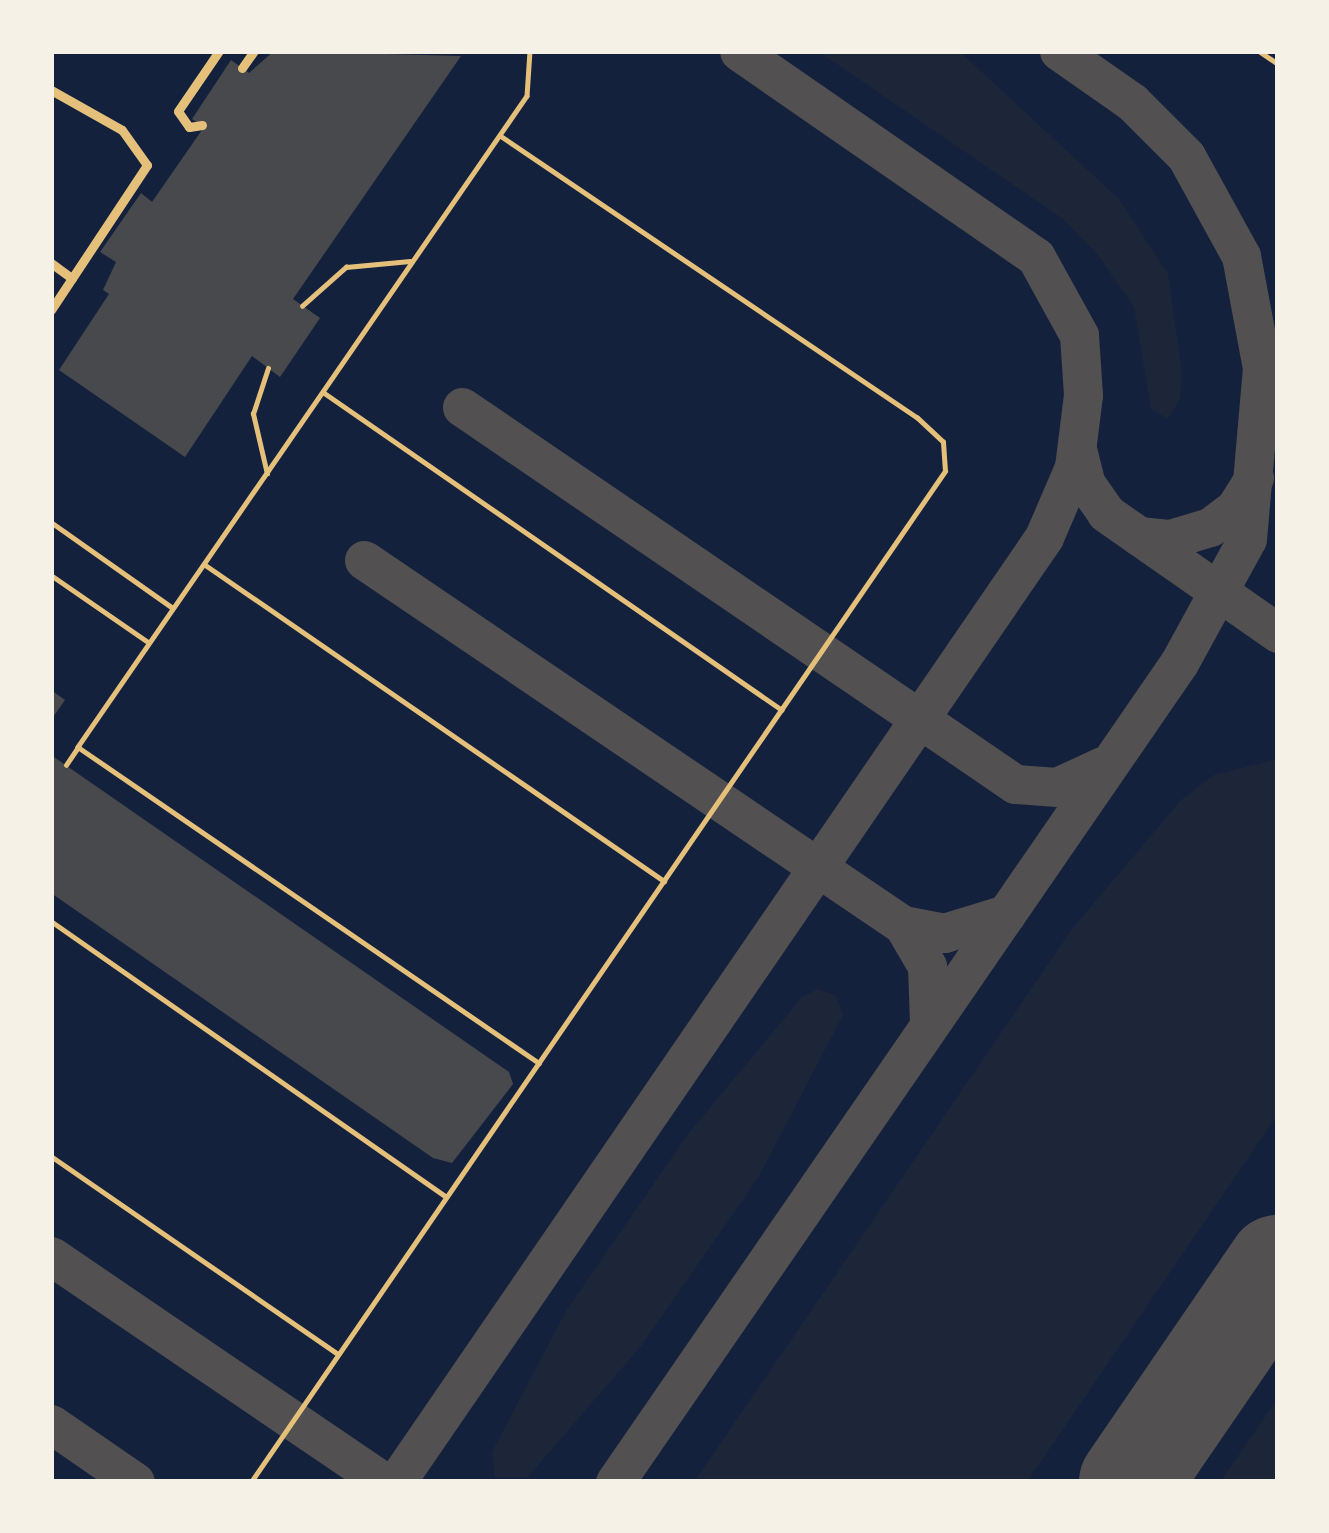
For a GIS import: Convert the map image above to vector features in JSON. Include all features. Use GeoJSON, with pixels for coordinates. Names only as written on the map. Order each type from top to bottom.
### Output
{"type":"FeatureCollection","features":[{"type":"Feature","properties":{"kind":"street"},"geometry":{"type":"LineString","coordinates":[[202,125],[189,128],[178,111],[218,51]]}},
{"type":"Feature","properties":{"kind":"street"},"geometry":{"type":"LineString","coordinates":[[242,68],[254,51]]}},
{"type":"Feature","properties":{"kind":"street"},"geometry":{"type":"LineString","coordinates":[[51,90],[122,130],[147,165],[51,310]]}},
{"type":"Feature","properties":{"kind":"street"},"geometry":{"type":"LineString","coordinates":[[51,263],[72,278]]}},
{"type":"Feature","properties":{"kind":"lane"},"geometry":{"type":"LineString","coordinates":[[66,765],[500,136],[533,82],[530,51]]}},
{"type":"Feature","properties":{"kind":"lane"},"geometry":{"type":"LineString","coordinates":[[1259,51],[1278,64]]}},
{"type":"Feature","properties":{"kind":"lane"},"geometry":{"type":"LineString","coordinates":[[250,1482],[939,482],[943,442],[500,136]]}},
{"type":"Feature","properties":{"kind":"lane"},"geometry":{"type":"LineString","coordinates":[[302,306],[346,267],[410,261]]}},
{"type":"Feature","properties":{"kind":"lane"},"geometry":{"type":"LineString","coordinates":[[267,474],[253,415],[268,368]]}},
{"type":"Feature","properties":{"kind":"lane"},"geometry":{"type":"LineString","coordinates":[[322,391],[782,710]]}},
{"type":"Feature","properties":{"kind":"lane"},"geometry":{"type":"LineString","coordinates":[[51,522],[173,608]]}},
{"type":"Feature","properties":{"kind":"lane"},"geometry":{"type":"LineString","coordinates":[[204,564],[664,881]]}},
{"type":"Feature","properties":{"kind":"lane"},"geometry":{"type":"LineString","coordinates":[[51,574],[148,642]]}},
{"type":"Feature","properties":{"kind":"lane"},"geometry":{"type":"LineString","coordinates":[[78,747],[539,1063]]}},
{"type":"Feature","properties":{"kind":"lane"},"geometry":{"type":"LineString","coordinates":[[51,921],[445,1196]]}},
{"type":"Feature","properties":{"kind":"lane"},"geometry":{"type":"LineString","coordinates":[[51,1156],[338,1354]]}},
{"type":"Feature","properties":{"kind":"shaded area"},"geometry":{"type":"Polygon","coordinates":[[[818,51],[959,51],[1119,199],[1168,274],[1182,372],[1180,399],[1168,419],[1151,409],[1134,307],[1098,255],[1063,219],[818,51]]]}},
{"type":"Feature","properties":{"kind":"shaded area"},"geometry":{"type":"Polygon","coordinates":[[[1278,759],[1278,1114],[1027,1482],[694,1482],[1072,929],[1181,800],[1214,775],[1278,759]]]}},
{"type":"Feature","properties":{"kind":"shaded area"},"geometry":{"type":"Polygon","coordinates":[[[818,989],[836,996],[843,1015],[758,1178],[641,1346],[528,1477],[495,1477],[492,1452],[566,1311],[688,1134],[802,997],[818,989]]]}},
{"type":"Feature","properties":{"kind":"shaded area"},"geometry":{"type":"Polygon","coordinates":[[[1278,1398],[1278,1482],[1220,1482],[1278,1398]]]}},
{"type":"Feature","properties":{"kind":"building"},"geometry":{"type":"Polygon","coordinates":[[[274,51],[461,56],[293,299],[320,318],[280,377],[252,356],[185,457],[59,370],[109,294],[103,290],[116,262],[100,252],[141,193],[152,202],[204,127],[192,119],[231,60],[249,73],[274,51]]]}},
{"type":"Feature","properties":{"kind":"building"},"geometry":{"type":"Polygon","coordinates":[[[51,690],[65,700],[51,720],[51,690]]]}},
{"type":"Feature","properties":{"kind":"building"},"geometry":{"type":"Polygon","coordinates":[[[51,755],[509,1072],[513,1084],[452,1163],[433,1158],[51,893],[51,755]]]}},
{"type":"Feature","properties":{"kind":"taxiway"},"geometry":{"type":"LineString","coordinates":[[396,1482],[1044,537],[1074,467],[1083,395],[1079,335],[1036,257],[739,51]]}},
{"type":"Feature","properties":{"kind":"taxiway"},"geometry":{"type":"LineString","coordinates":[[615,1482],[1179,663],[1247,539],[1262,368],[1241,256],[1186,156],[1132,102],[1059,51]]}},
{"type":"Feature","properties":{"kind":"taxiway"},"geometry":{"type":"LineString","coordinates":[[462,407],[1015,784],[1057,787],[1102,766]]}},
{"type":"Feature","properties":{"kind":"taxiway"},"geometry":{"type":"LineString","coordinates":[[1077,449],[1086,484],[1106,513],[1278,633]]}},
{"type":"Feature","properties":{"kind":"taxiway"},"geometry":{"type":"LineString","coordinates":[[1139,536],[1170,539],[1210,527],[1235,508],[1254,477]]}},
{"type":"Feature","properties":{"kind":"taxiway"},"geometry":{"type":"LineString","coordinates":[[364,560],[903,925],[927,966],[929,1024]]}},
{"type":"Feature","properties":{"kind":"taxiway"},"geometry":{"type":"LineString","coordinates":[[903,925],[944,933],[1006,914]]}},
{"type":"Feature","properties":{"kind":"taxiway"},"geometry":{"type":"LineString","coordinates":[[51,1256],[383,1482]]}},
{"type":"Feature","properties":{"kind":"taxiway"},"geometry":{"type":"LineString","coordinates":[[51,1424],[135,1482]]}},
{"type":"Feature","properties":{"kind":"runway"},"geometry":{"type":"LineString","coordinates":[[1130,1482],[1278,1266]]}}]}
